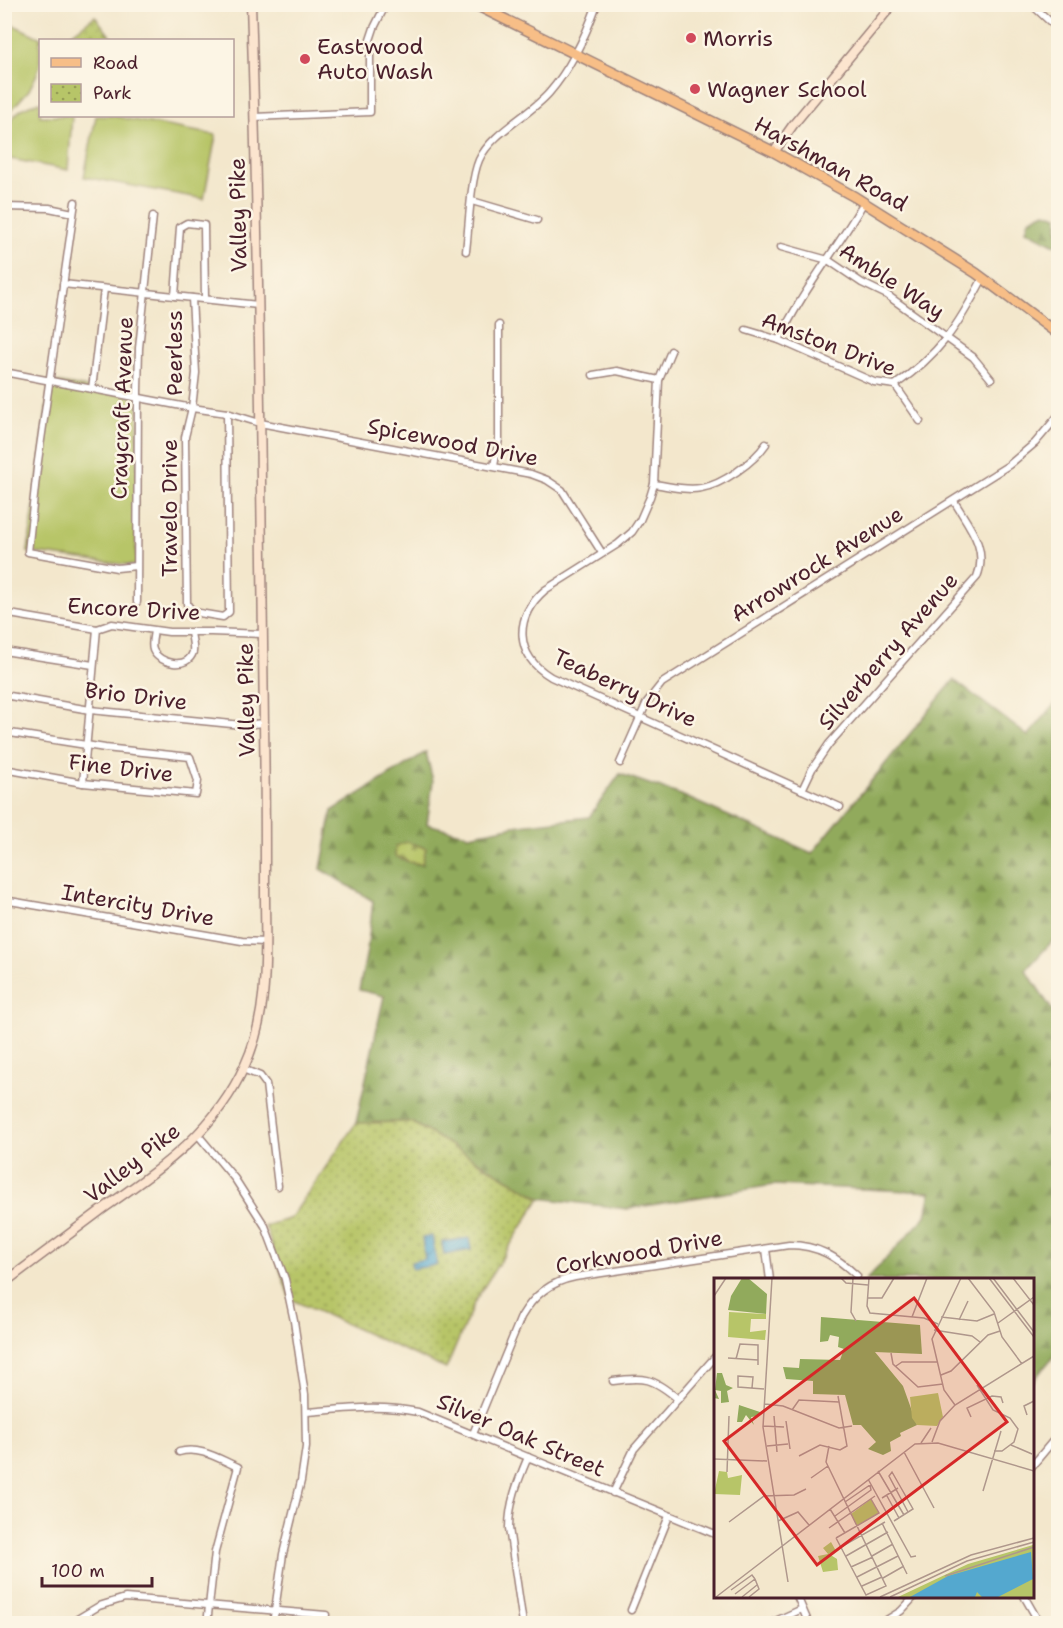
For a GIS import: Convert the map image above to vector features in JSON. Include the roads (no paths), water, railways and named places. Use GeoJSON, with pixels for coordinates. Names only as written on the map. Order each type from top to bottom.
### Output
{"type":"FeatureCollection","features":[{"type":"Feature","properties":{"kind":"main road","name":"Harshman Road"},"geometry":{"type":"LineString","coordinates":[[474,4],[774,152],[864,202],[983,278],[1059,334]]}},
{"type":"Feature","properties":{"kind":"street","name":"Valley Pike"},"geometry":{"type":"LineString","coordinates":[[4,1283],[168,1162],[198,1135],[227,1097],[243,1069],[252,1048],[262,1011],[265,977],[264,723],[251,4]]}},
{"type":"Feature","properties":{"kind":"street"},"geometry":{"type":"LineString","coordinates":[[254,117],[370,111],[370,40],[386,4]]}},
{"type":"Feature","properties":{"kind":"street"},"geometry":{"type":"LineString","coordinates":[[466,251],[476,172],[480,159],[496,139],[548,93],[574,54],[597,4]]}},
{"type":"Feature","properties":{"kind":"street"},"geometry":{"type":"LineString","coordinates":[[774,152],[793,125],[893,4]]}},
{"type":"Feature","properties":{"kind":"street"},"geometry":{"type":"LineString","coordinates":[[1031,4],[1059,29]]}},
{"type":"Feature","properties":{"kind":"street"},"geometry":{"type":"LineString","coordinates":[[472,201],[537,220]]}},
{"type":"Feature","properties":{"kind":"street"},"geometry":{"type":"LineString","coordinates":[[75,202],[37,468],[28,552],[117,568],[136,566]]}},
{"type":"Feature","properties":{"kind":"street"},"geometry":{"type":"LineString","coordinates":[[779,340],[794,308],[812,286],[864,202]]}},
{"type":"Feature","properties":{"kind":"street"},"geometry":{"type":"LineString","coordinates":[[4,207],[42,207],[74,213]]}},
{"type":"Feature","properties":{"kind":"street","name":"Craycraft Avenue"},"geometry":{"type":"LineString","coordinates":[[137,602],[140,348],[153,216]]}},
{"type":"Feature","properties":{"kind":"street"},"geometry":{"type":"LineString","coordinates":[[175,296],[180,227],[187,223],[204,225],[205,299]]}},
{"type":"Feature","properties":{"kind":"street","name":"Amble Way"},"geometry":{"type":"LineString","coordinates":[[781,247],[828,260],[862,283],[887,295],[973,357],[991,379]]}},
{"type":"Feature","properties":{"kind":"street","name":"Amble Way"},"geometry":{"type":"LineString","coordinates":[[895,385],[918,369],[947,339],[983,278]]}},
{"type":"Feature","properties":{"kind":"street"},"geometry":{"type":"LineString","coordinates":[[63,284],[258,305]]}},
{"type":"Feature","properties":{"kind":"street"},"geometry":{"type":"LineString","coordinates":[[92,389],[104,289]]}},
{"type":"Feature","properties":{"kind":"street","name":"Peerless"},"geometry":{"type":"LineString","coordinates":[[192,298],[196,373],[192,408]]}},
{"type":"Feature","properties":{"kind":"street"},"geometry":{"type":"LineString","coordinates":[[494,466],[498,439],[499,325]]}},
{"type":"Feature","properties":{"kind":"street","name":"Amston Drive"},"geometry":{"type":"LineString","coordinates":[[746,330],[779,340],[850,374],[874,382],[895,385],[920,421]]}},
{"type":"Feature","properties":{"kind":"street","name":"Teaberry Drive"},"geometry":{"type":"LineString","coordinates":[[671,351],[659,380],[654,484],[646,509],[632,531],[618,544],[536,598],[523,621],[523,643],[530,658],[543,672],[840,807]]}},
{"type":"Feature","properties":{"kind":"street"},"geometry":{"type":"LineString","coordinates":[[594,375],[617,371],[659,380]]}},
{"type":"Feature","properties":{"kind":"street","name":"Spicewood Drive"},"geometry":{"type":"LineString","coordinates":[[4,372],[227,413],[260,423],[531,474],[555,484],[568,496],[602,553]]}},
{"type":"Feature","properties":{"kind":"street","name":"Travelo Drive"},"geometry":{"type":"LineString","coordinates":[[192,408],[185,437],[187,604],[193,612],[223,617],[229,612],[227,413]]}},
{"type":"Feature","properties":{"kind":"street","name":"Arrowrock Avenue"},"geometry":{"type":"LineString","coordinates":[[620,763],[653,693],[670,677],[1009,465],[1059,416]]}},
{"type":"Feature","properties":{"kind":"street"},"geometry":{"type":"LineString","coordinates":[[654,484],[691,489],[708,487],[755,459],[766,444]]}},
{"type":"Feature","properties":{"kind":"street","name":"Silverberry Avenue"},"geometry":{"type":"LineString","coordinates":[[802,790],[812,769],[829,744],[976,577],[981,562],[980,547],[954,501]]}},
{"type":"Feature","properties":{"kind":"street","name":"Encore Drive"},"geometry":{"type":"LineString","coordinates":[[4,614],[97,629],[112,624],[154,631],[263,634]]}},
{"type":"Feature","properties":{"kind":"street"},"geometry":{"type":"LineString","coordinates":[[83,783],[97,629]]}},
{"type":"Feature","properties":{"kind":"street"},"geometry":{"type":"LineString","coordinates":[[154,631],[152,648],[154,652],[163,660],[172,663],[185,662],[191,656],[193,650],[191,633]]}},
{"type":"Feature","properties":{"kind":"street"},"geometry":{"type":"LineString","coordinates":[[4,651],[93,665]]}},
{"type":"Feature","properties":{"kind":"street","name":"Brio Drive"},"geometry":{"type":"LineString","coordinates":[[4,695],[90,710],[242,724],[264,723]]}},
{"type":"Feature","properties":{"kind":"street"},"geometry":{"type":"LineString","coordinates":[[4,732],[87,746]]}},
{"type":"Feature","properties":{"kind":"street","name":"Fine Drive"},"geometry":{"type":"LineString","coordinates":[[4,769],[83,783],[196,794],[198,782],[190,757],[87,746]]}},
{"type":"Feature","properties":{"kind":"street","name":"Intercity Drive"},"geometry":{"type":"LineString","coordinates":[[4,900],[242,941],[265,942]]}},
{"type":"Feature","properties":{"kind":"street"},"geometry":{"type":"LineString","coordinates":[[243,1069],[260,1076],[266,1084],[278,1186]]}},
{"type":"Feature","properties":{"kind":"street"},"geometry":{"type":"LineString","coordinates":[[198,1135],[247,1196],[265,1226],[280,1264],[294,1321],[306,1412],[304,1464],[283,1554],[273,1623]]}},
{"type":"Feature","properties":{"kind":"street","name":"Corkwood Drive"},"geometry":{"type":"LineString","coordinates":[[473,1434],[521,1317],[533,1299],[548,1287],[575,1277],[800,1245],[819,1249],[839,1260],[857,1276]]}},
{"type":"Feature","properties":{"kind":"street"},"geometry":{"type":"LineString","coordinates":[[766,1249],[770,1278]]}},
{"type":"Feature","properties":{"kind":"street"},"geometry":{"type":"LineString","coordinates":[[613,1493],[634,1449],[714,1358]]}},
{"type":"Feature","properties":{"kind":"street"},"geometry":{"type":"LineString","coordinates":[[613,1381],[635,1378],[653,1381],[678,1400]]}},
{"type":"Feature","properties":{"kind":"street","name":"Silver Oak Street"},"geometry":{"type":"LineString","coordinates":[[306,1412],[352,1407],[399,1408],[435,1417],[714,1534]]}},
{"type":"Feature","properties":{"kind":"street"},"geometry":{"type":"LineString","coordinates":[[1033,1465],[1059,1435]]}},
{"type":"Feature","properties":{"kind":"street"},"geometry":{"type":"LineString","coordinates":[[179,1452],[190,1449],[200,1451],[238,1467],[212,1572],[207,1623]]}},
{"type":"Feature","properties":{"kind":"street"},"geometry":{"type":"LineString","coordinates":[[523,1623],[509,1514],[515,1488],[528,1457]]}},
{"type":"Feature","properties":{"kind":"street"},"geometry":{"type":"LineString","coordinates":[[631,1610],[669,1516]]}},
{"type":"Feature","properties":{"kind":"street"},"geometry":{"type":"LineString","coordinates":[[69,1623],[99,1606],[124,1598],[326,1615]]}},
{"type":"Feature","properties":{"kind":"street"},"geometry":{"type":"LineString","coordinates":[[797,1598],[809,1623]]}},
{"type":"Feature","properties":{"kind":"street"},"geometry":{"type":"LineString","coordinates":[[880,1623],[901,1611],[913,1598]]}},
{"type":"Feature","properties":{"kind":"street"},"geometry":{"type":"LineString","coordinates":[[1025,1598],[1040,1623]]}},
{"type":"Feature","properties":{"kind":"street"},"geometry":{"type":"LineString","coordinates":[[769,1623],[802,1609]]}},
{"type":"Feature","properties":{"kind":"water"},"geometry":{"type":"Polygon","coordinates":[[[432,1236],[437,1265],[412,1269],[411,1262],[425,1259],[422,1238],[432,1236]]]}},
{"type":"Feature","properties":{"kind":"water"},"geometry":{"type":"Polygon","coordinates":[[[469,1238],[471,1250],[444,1255],[442,1242],[469,1238]]]}},
{"type":"Feature","properties":{"kind":"place","name":"Morris"},"geometry":{"type":"Point","coordinates":[691,38]}},
{"type":"Feature","properties":{"kind":"place","name":"Eastwood Auto Wash"},"geometry":{"type":"Point","coordinates":[305,59]}},
{"type":"Feature","properties":{"kind":"place","name":"Wagner School"},"geometry":{"type":"Point","coordinates":[695,89]}}]}
